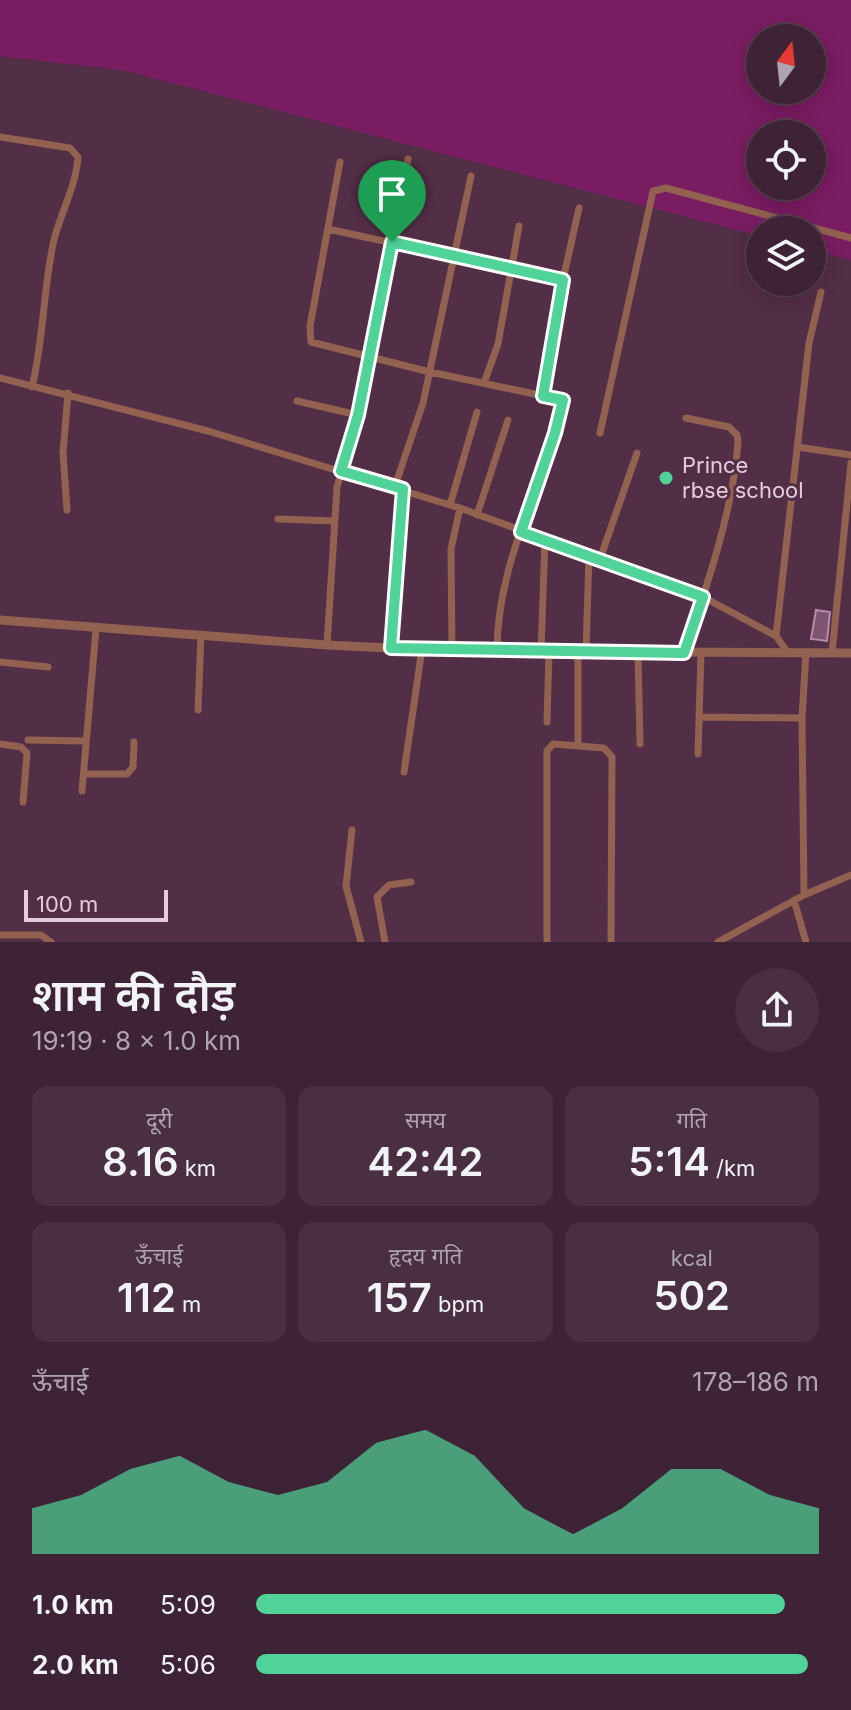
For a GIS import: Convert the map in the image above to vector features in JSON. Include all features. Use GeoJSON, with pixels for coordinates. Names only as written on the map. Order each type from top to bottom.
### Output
{"type":"FeatureCollection","features":[{"type":"Feature","properties":{"kind":"street"},"geometry":{"type":"LineString","coordinates":[[0,137],[70,148],[78,157],[54,242],[43,335],[32,387]]}},
{"type":"Feature","properties":{"kind":"street"},"geometry":{"type":"LineString","coordinates":[[327,645],[334,521],[341,471],[358,415],[408,159]]}},
{"type":"Feature","properties":{"kind":"street"},"geometry":{"type":"LineString","coordinates":[[340,162],[309,338],[315,345],[563,400],[555,433],[511,555],[499,606],[497,651]]}},
{"type":"Feature","properties":{"kind":"street"},"geometry":{"type":"LineString","coordinates":[[391,648],[399,488],[430,372],[471,176]]}},
{"type":"Feature","properties":{"kind":"street"},"geometry":{"type":"LineString","coordinates":[[600,433],[653,191],[666,188],[851,238]]}},
{"type":"Feature","properties":{"kind":"street"},"geometry":{"type":"LineString","coordinates":[[543,396],[579,208]]}},
{"type":"Feature","properties":{"kind":"street"},"geometry":{"type":"LineString","coordinates":[[484,383],[498,344],[519,226]]}},
{"type":"Feature","properties":{"kind":"street"},"geometry":{"type":"LineString","coordinates":[[328,229],[563,280]]}},
{"type":"Feature","properties":{"kind":"street"},"geometry":{"type":"LineString","coordinates":[[776,636],[809,343],[820,296]]}},
{"type":"Feature","properties":{"kind":"street"},"geometry":{"type":"LineString","coordinates":[[0,378],[208,431],[460,508],[703,597],[776,636],[788,653]]}},
{"type":"Feature","properties":{"kind":"street"},"geometry":{"type":"LineString","coordinates":[[67,510],[63,453],[68,393]]}},
{"type":"Feature","properties":{"kind":"street"},"geometry":{"type":"LineString","coordinates":[[297,401],[358,415]]}},
{"type":"Feature","properties":{"kind":"street"},"geometry":{"type":"LineString","coordinates":[[450,505],[477,412]]}},
{"type":"Feature","properties":{"kind":"street"},"geometry":{"type":"LineString","coordinates":[[684,653],[703,597],[731,486],[737,435],[729,427],[686,418]]}},
{"type":"Feature","properties":{"kind":"street"},"geometry":{"type":"LineString","coordinates":[[477,515],[508,420]]}},
{"type":"Feature","properties":{"kind":"street"},"geometry":{"type":"LineString","coordinates":[[798,447],[851,455]]}},
{"type":"Feature","properties":{"kind":"street"},"geometry":{"type":"LineString","coordinates":[[600,559],[637,453]]}},
{"type":"Feature","properties":{"kind":"street"},"geometry":{"type":"LineString","coordinates":[[832,653],[851,463]]}},
{"type":"Feature","properties":{"kind":"street"},"geometry":{"type":"LineString","coordinates":[[452,651],[451,549],[460,508]]}},
{"type":"Feature","properties":{"kind":"street"},"geometry":{"type":"LineString","coordinates":[[278,519],[334,521]]}},
{"type":"Feature","properties":{"kind":"street"},"geometry":{"type":"LineString","coordinates":[[545,539],[547,722]]}},
{"type":"Feature","properties":{"kind":"street"},"geometry":{"type":"LineString","coordinates":[[578,745],[589,555]]}},
{"type":"Feature","properties":{"kind":"street"},"geometry":{"type":"LineString","coordinates":[[0,620],[327,645],[452,651],[851,653]]}},
{"type":"Feature","properties":{"kind":"street"},"geometry":{"type":"LineString","coordinates":[[82,791],[96,629]]}},
{"type":"Feature","properties":{"kind":"street"},"geometry":{"type":"LineString","coordinates":[[198,710],[201,635]]}},
{"type":"Feature","properties":{"kind":"street"},"geometry":{"type":"LineString","coordinates":[[404,772],[422,649]]}},
{"type":"Feature","properties":{"kind":"street"},"geometry":{"type":"LineString","coordinates":[[638,652],[640,744]]}},
{"type":"Feature","properties":{"kind":"street"},"geometry":{"type":"LineString","coordinates":[[804,895],[802,718],[806,652]]}},
{"type":"Feature","properties":{"kind":"street"},"geometry":{"type":"LineString","coordinates":[[698,754],[701,653]]}},
{"type":"Feature","properties":{"kind":"street"},"geometry":{"type":"LineString","coordinates":[[0,662],[48,667]]}},
{"type":"Feature","properties":{"kind":"street"},"geometry":{"type":"LineString","coordinates":[[699,717],[802,718]]}},
{"type":"Feature","properties":{"kind":"street"},"geometry":{"type":"LineString","coordinates":[[28,740],[86,741]]}},
{"type":"Feature","properties":{"kind":"street"},"geometry":{"type":"LineString","coordinates":[[84,774],[127,774],[133,767],[134,742]]}},
{"type":"Feature","properties":{"kind":"street"},"geometry":{"type":"LineString","coordinates":[[0,744],[21,747],[27,753],[23,802]]}},
{"type":"Feature","properties":{"kind":"street"},"geometry":{"type":"LineString","coordinates":[[547,942],[547,751],[553,744],[604,748],[612,757],[611,942]]}},
{"type":"Feature","properties":{"kind":"street"},"geometry":{"type":"LineString","coordinates":[[352,830],[346,886],[361,942]]}},
{"type":"Feature","properties":{"kind":"street"},"geometry":{"type":"LineString","coordinates":[[718,942],[794,900],[851,875]]}},
{"type":"Feature","properties":{"kind":"street"},"geometry":{"type":"LineString","coordinates":[[385,942],[376,906],[377,897],[389,885],[411,882]]}},
{"type":"Feature","properties":{"kind":"street"},"geometry":{"type":"LineString","coordinates":[[794,900],[806,942]]}},
{"type":"Feature","properties":{"kind":"street"},"geometry":{"type":"LineString","coordinates":[[0,935],[41,935],[51,942]]}},
{"type":"Feature","properties":{"kind":"shaded area"},"geometry":{"type":"Polygon","coordinates":[[[0,0],[851,0],[851,260],[826,254],[826,216],[746,216],[746,232],[122,70],[0,56],[0,0]]]}},
{"type":"Feature","properties":{"kind":"building"},"geometry":{"type":"Polygon","coordinates":[[[816,610],[830,612],[827,641],[811,639],[816,610]]]}},
{"type":"Feature","properties":{"kind":"place","name":"Prince rbse school"},"geometry":{"type":"Point","coordinates":[666,478]}},
{"type":"Feature","properties":{"kind":"route"},"geometry":{"type":"LineString","coordinates":[[392,242],[563,280],[543,396],[563,400],[521,532],[703,597],[684,653],[391,648],[403,489],[341,471],[358,415],[392,242]]}}]}
